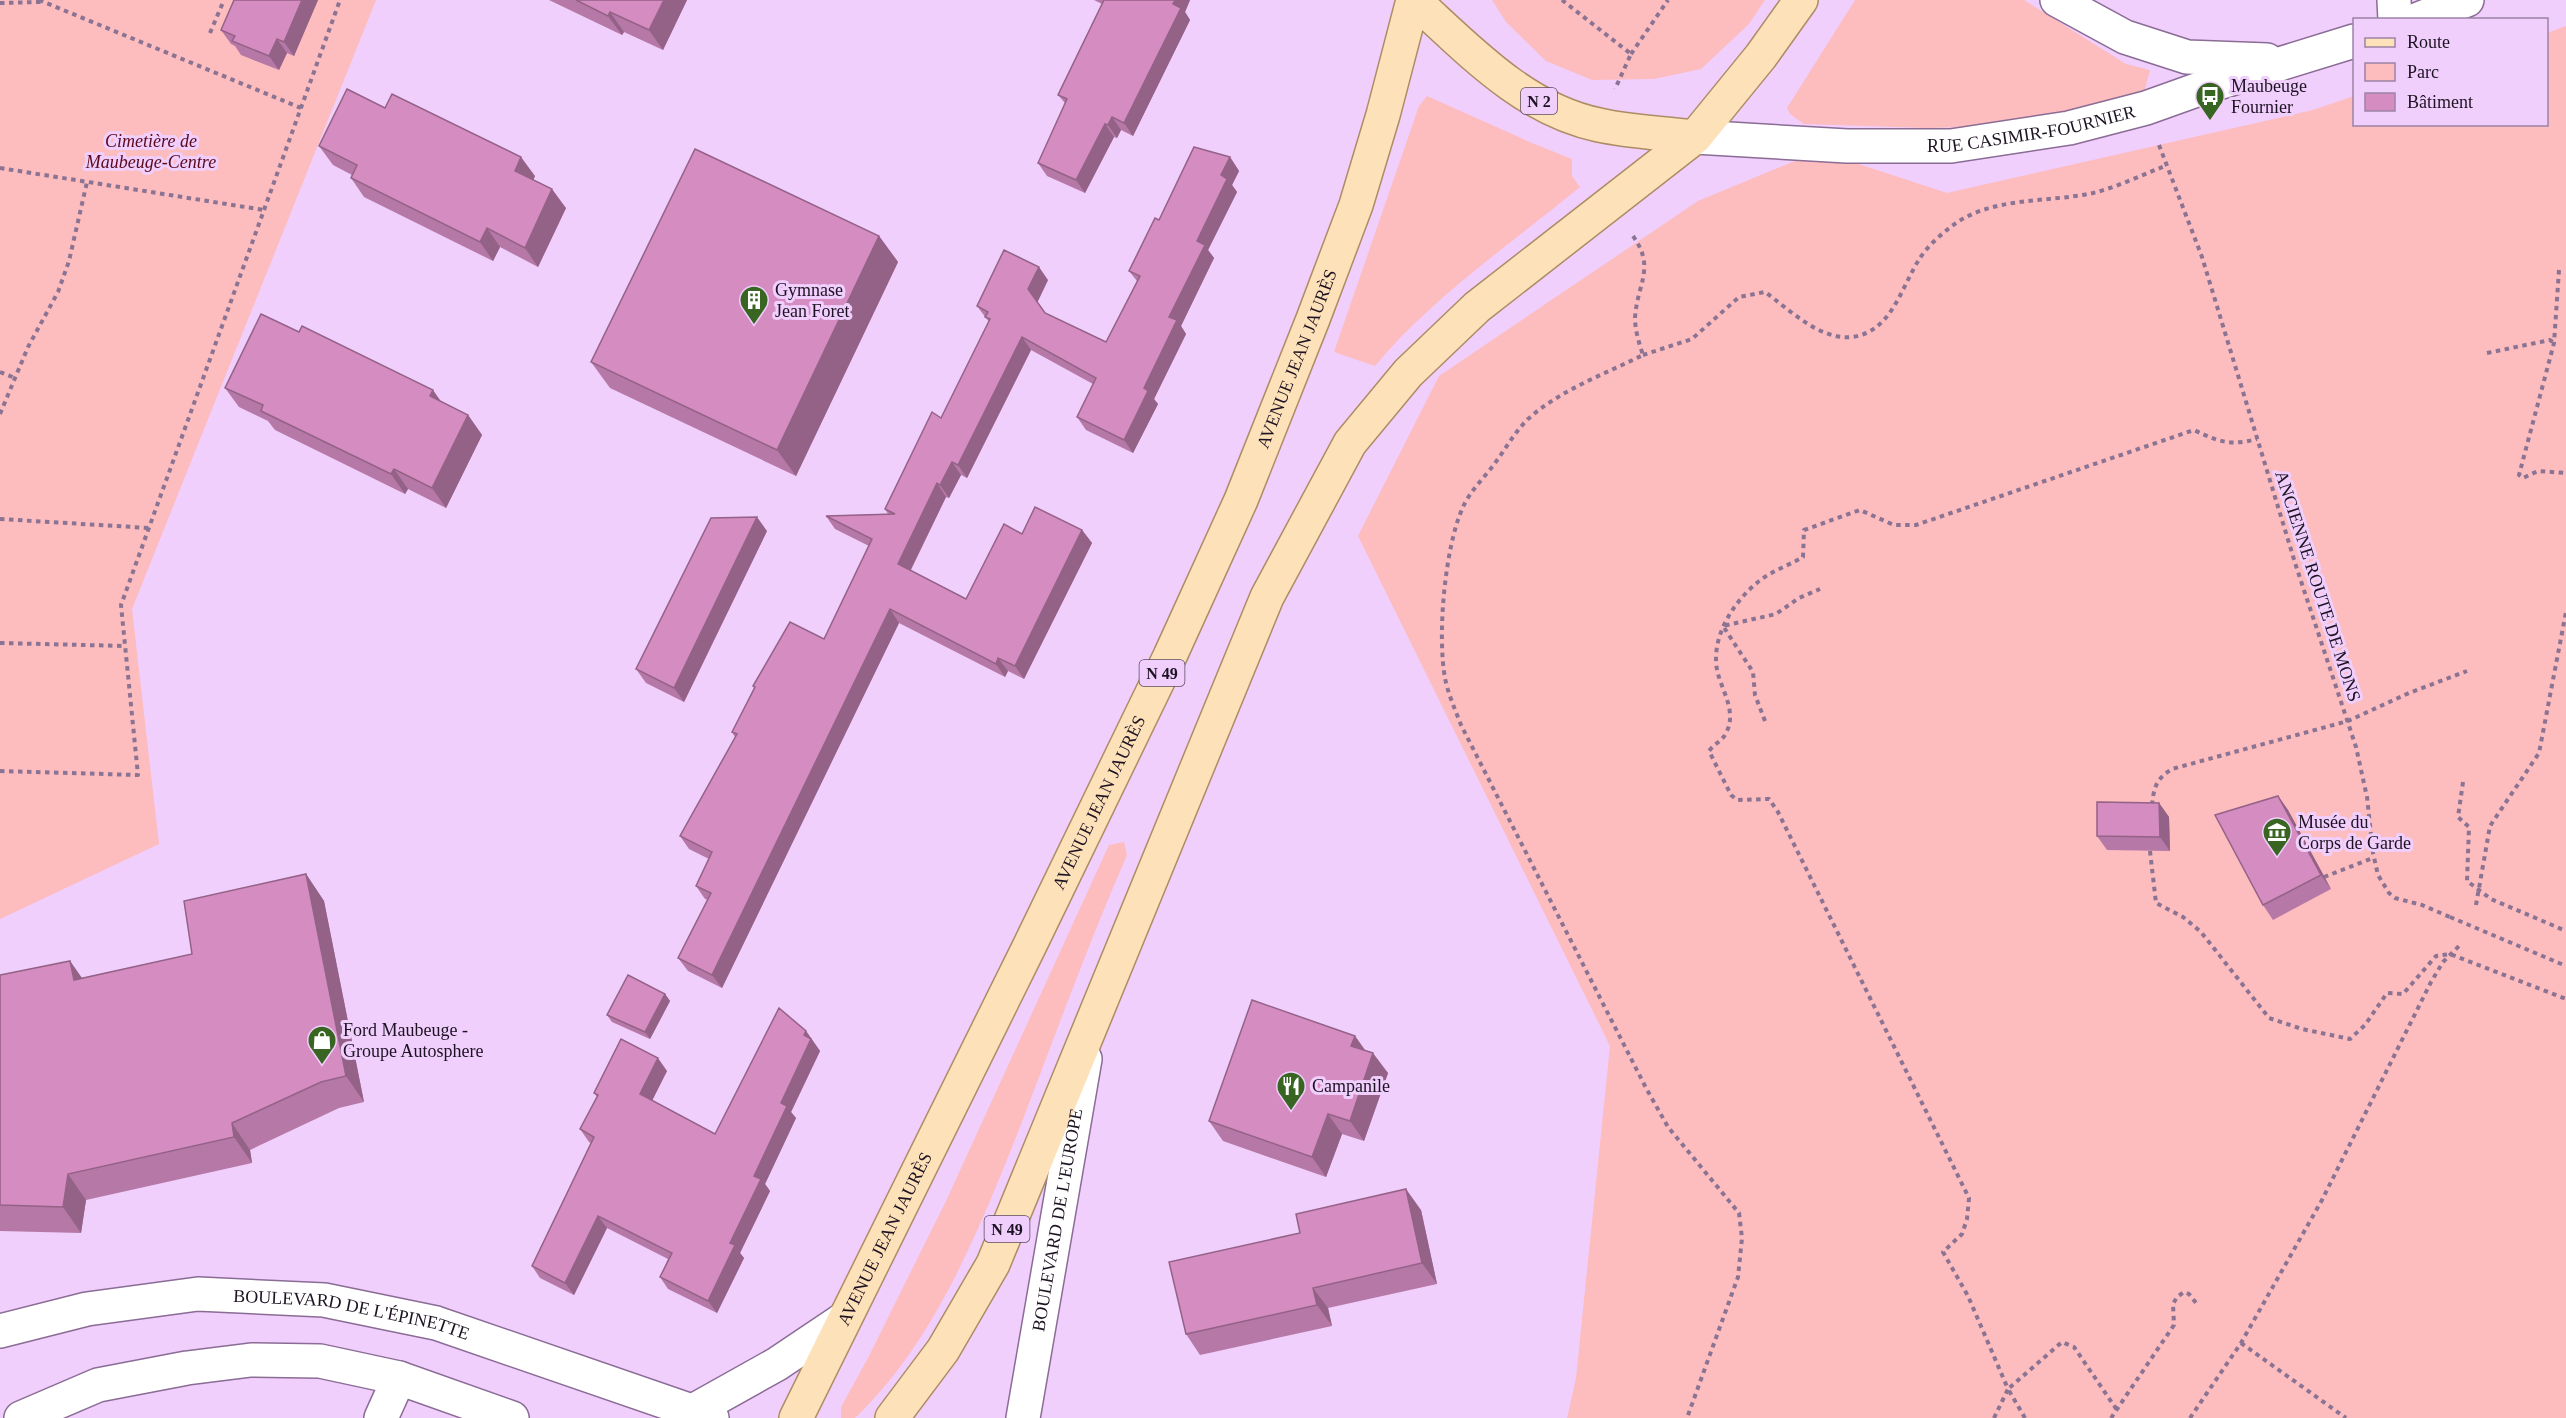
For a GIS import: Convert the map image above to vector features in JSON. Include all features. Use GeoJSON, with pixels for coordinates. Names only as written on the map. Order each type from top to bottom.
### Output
{"type":"FeatureCollection","features":[{"type":"Feature","properties":{"kind":"main road","name":"N 2"},"geometry":{"type":"LineString","coordinates":[[1414,0],[1515,88],[1567,116],[1599,125],[1695,137]]}},
{"type":"Feature","properties":{"kind":"main road","name":"AVENUE JEAN JAURÈS"},"geometry":{"type":"LineString","coordinates":[[796,1418],[1035,936],[1170,656],[1240,500],[1356,205],[1414,0]]}},
{"type":"Feature","properties":{"kind":"main road"},"geometry":{"type":"LineString","coordinates":[[1695,137],[1761,56],[1801,0]]}},
{"type":"Feature","properties":{"kind":"main road","name":"N 49"},"geometry":{"type":"LineString","coordinates":[[892,1418],[943,1350],[993,1264],[1267,597],[1350,443],[1408,373],[1478,307],[1695,137]]}},
{"type":"Feature","properties":{"kind":"street"},"geometry":{"type":"LineString","coordinates":[[2057,0],[2125,37],[2187,57],[2293,60]]}},
{"type":"Feature","properties":{"kind":"street"},"geometry":{"type":"LineString","coordinates":[[2394,0],[2395,18]]}},
{"type":"Feature","properties":{"kind":"street"},"geometry":{"type":"LineString","coordinates":[[2421,18],[2467,0]]}},
{"type":"Feature","properties":{"kind":"street","name":"RUE CASIMIR-FOURNIER"},"geometry":{"type":"LineString","coordinates":[[1695,137],[1847,146],[1951,146],[2069,128],[2146,108],[2353,42]]}},
{"type":"Feature","properties":{"kind":"street","name":"BOULEVARD DE L'EUROPE"},"geometry":{"type":"LineString","coordinates":[[1023,1418],[1091,1023]]}},
{"type":"Feature","properties":{"kind":"street","name":"BOULEVARD DE L'ÉPINETTE"},"geometry":{"type":"LineString","coordinates":[[0,1331],[87,1309],[198,1294],[324,1300],[436,1323],[703,1414]]}},
{"type":"Feature","properties":{"kind":"street"},"geometry":{"type":"LineString","coordinates":[[703,1414],[844,1318]]}},
{"type":"Feature","properties":{"kind":"street"},"geometry":{"type":"LineString","coordinates":[[21,1418],[98,1385],[187,1368],[251,1360],[320,1361],[399,1378],[512,1418]]}},
{"type":"Feature","properties":{"kind":"street"},"geometry":{"type":"LineString","coordinates":[[381,1418],[399,1378]]}},
{"type":"Feature","properties":{"kind":"path"},"geometry":{"type":"LineString","coordinates":[[210,33],[224,0]]}},
{"type":"Feature","properties":{"kind":"path"},"geometry":{"type":"LineString","coordinates":[[0,771],[138,775],[121,604],[340,0]]}},
{"type":"Feature","properties":{"kind":"path"},"geometry":{"type":"LineString","coordinates":[[1630,54],[1668,0]]}},
{"type":"Feature","properties":{"kind":"path"},"geometry":{"type":"LineString","coordinates":[[0,3],[41,1],[301,108]]}},
{"type":"Feature","properties":{"kind":"path","name":"ANCIENNE ROUTE DE MONS"},"geometry":{"type":"LineString","coordinates":[[2146,108],[2165,166],[2202,257],[2356,747],[2367,797],[2373,858],[2378,875],[2389,893],[2402,902],[2422,905],[2566,966]]}},
{"type":"Feature","properties":{"kind":"path"},"geometry":{"type":"LineString","coordinates":[[1687,1418],[1738,1277],[1742,1238],[1739,1213],[1668,1127],[1618,1035],[1461,725],[1450,698],[1445,677],[1442,643],[1454,539],[1463,506],[1528,420],[1551,402],[1643,355],[1692,339],[1739,297],[1765,292],[1824,334],[1839,337],[1866,333],[1887,318],[1926,251],[1942,235],[1968,216],[1991,208],[2032,200],[2094,192],[2165,166]]}},
{"type":"Feature","properties":{"kind":"path"},"geometry":{"type":"LineString","coordinates":[[0,168],[264,210]]}},
{"type":"Feature","properties":{"kind":"path"},"geometry":{"type":"LineString","coordinates":[[0,414],[28,347],[58,292],[69,261],[87,182]]}},
{"type":"Feature","properties":{"kind":"path"},"geometry":{"type":"LineString","coordinates":[[1611,205],[1644,250],[1643,283],[1635,319],[1643,355]]}},
{"type":"Feature","properties":{"kind":"path"},"geometry":{"type":"LineString","coordinates":[[2559,270],[2554,343],[2518,475],[2523,478],[2538,471],[2566,473]]}},
{"type":"Feature","properties":{"kind":"path"},"geometry":{"type":"LineString","coordinates":[[2487,353],[2550,340],[2554,343]]}},
{"type":"Feature","properties":{"kind":"path"},"geometry":{"type":"LineString","coordinates":[[0,372],[15,378]]}},
{"type":"Feature","properties":{"kind":"path"},"geometry":{"type":"LineString","coordinates":[[2025,1418],[2008,1389],[1968,1296],[1943,1252],[1962,1234],[1967,1219],[1969,1198],[1778,812],[1769,799],[1737,800],[1731,795],[1709,751],[1722,741],[1729,729],[1730,706],[1718,672],[1716,651],[1722,626],[1741,600],[1759,581],[1803,558],[1804,530],[1860,510],[1894,525],[1916,525],[2194,430],[2221,442],[2240,443],[2257,438]]}},
{"type":"Feature","properties":{"kind":"path"},"geometry":{"type":"LineString","coordinates":[[0,519],[149,528]]}},
{"type":"Feature","properties":{"kind":"path"},"geometry":{"type":"LineString","coordinates":[[1722,626],[1776,614],[1798,598],[1820,589]]}},
{"type":"Feature","properties":{"kind":"path"},"geometry":{"type":"LineString","coordinates":[[2476,905],[2490,826],[2539,753],[2566,612]]}},
{"type":"Feature","properties":{"kind":"path"},"geometry":{"type":"LineString","coordinates":[[1722,626],[1753,672],[1755,695],[1765,721]]}},
{"type":"Feature","properties":{"kind":"path"},"geometry":{"type":"LineString","coordinates":[[0,643],[126,646]]}},
{"type":"Feature","properties":{"kind":"path"},"geometry":{"type":"LineString","coordinates":[[2152,806],[2154,786],[2161,776],[2172,769],[2348,721],[2409,693],[2467,671]]}},
{"type":"Feature","properties":{"kind":"path"},"geometry":{"type":"LineString","coordinates":[[2463,782],[2458,817],[2469,827],[2467,881],[2477,891],[2491,899],[2566,931]]}},
{"type":"Feature","properties":{"kind":"path"},"geometry":{"type":"LineString","coordinates":[[2150,851],[2156,903],[2183,917],[2200,932],[2269,1018],[2302,1029],[2350,1039],[2365,1025],[2387,993],[2403,994],[2436,956],[2450,954],[2566,999]]}},
{"type":"Feature","properties":{"kind":"path"},"geometry":{"type":"LineString","coordinates":[[2324,877],[2373,858]]}},
{"type":"Feature","properties":{"kind":"path"},"geometry":{"type":"LineString","coordinates":[[2190,1418],[2241,1343],[2322,1200],[2431,982],[2450,954],[2459,946]]}},
{"type":"Feature","properties":{"kind":"path"},"geometry":{"type":"LineString","coordinates":[[2110,1418],[2174,1325],[2173,1304],[2177,1297],[2184,1292],[2189,1294],[2197,1304]]}},
{"type":"Feature","properties":{"kind":"path"},"geometry":{"type":"LineString","coordinates":[[1994,1418],[2008,1389],[2062,1342],[2074,1347],[2117,1410]]}},
{"type":"Feature","properties":{"kind":"path"},"geometry":{"type":"LineString","coordinates":[[2241,1343],[2346,1418]]}},
{"type":"Feature","properties":{"kind":"green space","name":"Cimetière de Maubeuge-Centre"},"geometry":{"type":"Polygon","coordinates":[[[0,0],[376,0],[132,609],[159,844],[0,919],[0,0]]]}},
{"type":"Feature","properties":{"kind":"green space"},"geometry":{"type":"Polygon","coordinates":[[[1492,0],[1765,0],[1749,24],[1701,69],[1654,79],[1592,80],[1546,61],[1506,22],[1492,0]]]}},
{"type":"Feature","properties":{"kind":"green space"},"geometry":{"type":"Polygon","coordinates":[[[1855,0],[2024,0],[2126,64],[2150,70],[2144,93],[2005,126],[1926,128],[1804,124],[1790,114],[1787,108],[1855,0]]]}},
{"type":"Feature","properties":{"kind":"green space"},"geometry":{"type":"Polygon","coordinates":[[[2566,26],[2566,1418],[1567,1418],[1576,1378],[1610,1046],[1358,536],[1439,376],[1698,201],[1819,151],[1947,193],[2313,110],[2353,96],[2353,126],[2548,126],[2548,33],[2566,26]]]}},
{"type":"Feature","properties":{"kind":"green space"},"geometry":{"type":"Polygon","coordinates":[[[1427,96],[1572,159],[1572,176],[1580,187],[1446,295],[1397,341],[1375,366],[1334,352],[1419,106],[1427,96]]]}},
{"type":"Feature","properties":{"kind":"green space"},"geometry":{"type":"Polygon","coordinates":[[[1124,842],[1127,855],[1085,956],[1005,1165],[952,1282],[909,1355],[883,1388],[855,1418],[841,1418],[841,1407],[868,1358],[946,1201],[1109,845],[1124,842]]]}},
{"type":"Feature","properties":{"kind":"building"},"geometry":{"type":"Polygon","coordinates":[[[234,0],[302,0],[284,42],[277,39],[269,56],[232,41],[235,36],[221,30],[234,0]]]}},
{"type":"Feature","properties":{"kind":"building"},"geometry":{"type":"Polygon","coordinates":[[[576,0],[664,0],[649,30],[610,12],[608,16],[576,0]]]}},
{"type":"Feature","properties":{"kind":"building"},"geometry":{"type":"Polygon","coordinates":[[[1104,0],[1175,0],[1173,4],[1181,8],[1124,123],[1112,117],[1108,125],[1105,124],[1076,180],[1038,163],[1067,99],[1058,95],[1104,0]]]}},
{"type":"Feature","properties":{"kind":"building"},"geometry":{"type":"Polygon","coordinates":[[[347,89],[385,108],[392,94],[521,157],[515,171],[552,189],[525,248],[487,228],[480,242],[351,178],[357,165],[319,146],[347,89]]]}},
{"type":"Feature","properties":{"kind":"building"},"geometry":{"type":"Polygon","coordinates":[[[1194,147],[1230,157],[1221,175],[1227,179],[1197,241],[1205,245],[1169,317],[1177,320],[1144,388],[1148,391],[1124,440],[1077,417],[1096,378],[1022,337],[958,465],[952,462],[940,485],[937,483],[898,564],[966,599],[1004,524],[1022,534],[1035,507],[1082,530],[1015,666],[998,658],[996,664],[890,609],[712,975],[678,958],[711,893],[696,886],[712,852],[680,836],[737,734],[732,732],[755,687],[753,686],[790,622],[824,639],[872,539],[826,516],[895,514],[885,509],[932,412],[941,418],[990,319],[985,317],[988,312],[977,306],[1004,250],[1039,267],[1028,289],[1045,313],[1106,342],[1140,276],[1129,271],[1155,218],[1159,220],[1194,147]]]}},
{"type":"Feature","properties":{"kind":"building","name":"Gymnase Jean Foret"},"geometry":{"type":"Polygon","coordinates":[[[695,149],[879,236],[777,450],[591,362],[695,149]]]}},
{"type":"Feature","properties":{"kind":"building"},"geometry":{"type":"Polygon","coordinates":[[[261,314],[299,332],[302,326],[433,390],[430,396],[468,415],[432,488],[394,469],[391,474],[261,411],[263,405],[225,388],[261,314]]]}},
{"type":"Feature","properties":{"kind":"building"},"geometry":{"type":"Polygon","coordinates":[[[757,517],[674,688],[636,669],[711,518],[757,517]]]}},
{"type":"Feature","properties":{"kind":"building","name":"Musée du Corps de Garde"},"geometry":{"type":"Polygon","coordinates":[[[2278,796],[2321,875],[2263,905],[2215,815],[2278,796]]]}},
{"type":"Feature","properties":{"kind":"building"},"geometry":{"type":"Polygon","coordinates":[[[2097,802],[2159,803],[2160,837],[2097,836],[2097,802]]]}},
{"type":"Feature","properties":{"kind":"building"},"geometry":{"type":"Polygon","coordinates":[[[306,874],[346,1076],[321,1082],[232,1123],[234,1137],[68,1174],[63,1207],[0,1205],[0,975],[70,961],[74,980],[192,954],[184,901],[306,874]]]}},
{"type":"Feature","properties":{"kind":"building"},"geometry":{"type":"Polygon","coordinates":[[[628,975],[665,994],[645,1032],[607,1015],[628,975]]]}},
{"type":"Feature","properties":{"kind":"building","name":"Campanile"},"geometry":{"type":"Polygon","coordinates":[[[1252,1000],[1355,1036],[1351,1046],[1373,1053],[1350,1121],[1328,1114],[1312,1157],[1209,1121],[1252,1000]]]}},
{"type":"Feature","properties":{"kind":"building"},"geometry":{"type":"Polygon","coordinates":[[[779,1008],[806,1031],[804,1035],[811,1039],[781,1103],[787,1106],[754,1176],[761,1179],[730,1243],[735,1245],[708,1301],[660,1277],[672,1253],[598,1216],[565,1283],[532,1266],[594,1137],[580,1129],[598,1095],[594,1093],[621,1039],[658,1058],[640,1094],[715,1134],[779,1008]]]}},
{"type":"Feature","properties":{"kind":"building"},"geometry":{"type":"Polygon","coordinates":[[[1406,1189],[1422,1263],[1313,1288],[1317,1305],[1186,1334],[1169,1262],[1300,1233],[1296,1214],[1406,1189]]]}},
{"type":"Feature","properties":{"kind":"place","name":"Maubeuge Fournier"},"geometry":{"type":"Point","coordinates":[2210,122]}},
{"type":"Feature","properties":{"kind":"place","name":"Gymnase Jean Foret"},"geometry":{"type":"Point","coordinates":[754,326]}},
{"type":"Feature","properties":{"kind":"place","name":"Musée du Corps de Garde"},"geometry":{"type":"Point","coordinates":[2277,858]}},
{"type":"Feature","properties":{"kind":"place","name":"Ford Maubeuge - Groupe Autosphere"},"geometry":{"type":"Point","coordinates":[322,1066]}},
{"type":"Feature","properties":{"kind":"place","name":"Campanile"},"geometry":{"type":"Point","coordinates":[1291,1112]}}]}
